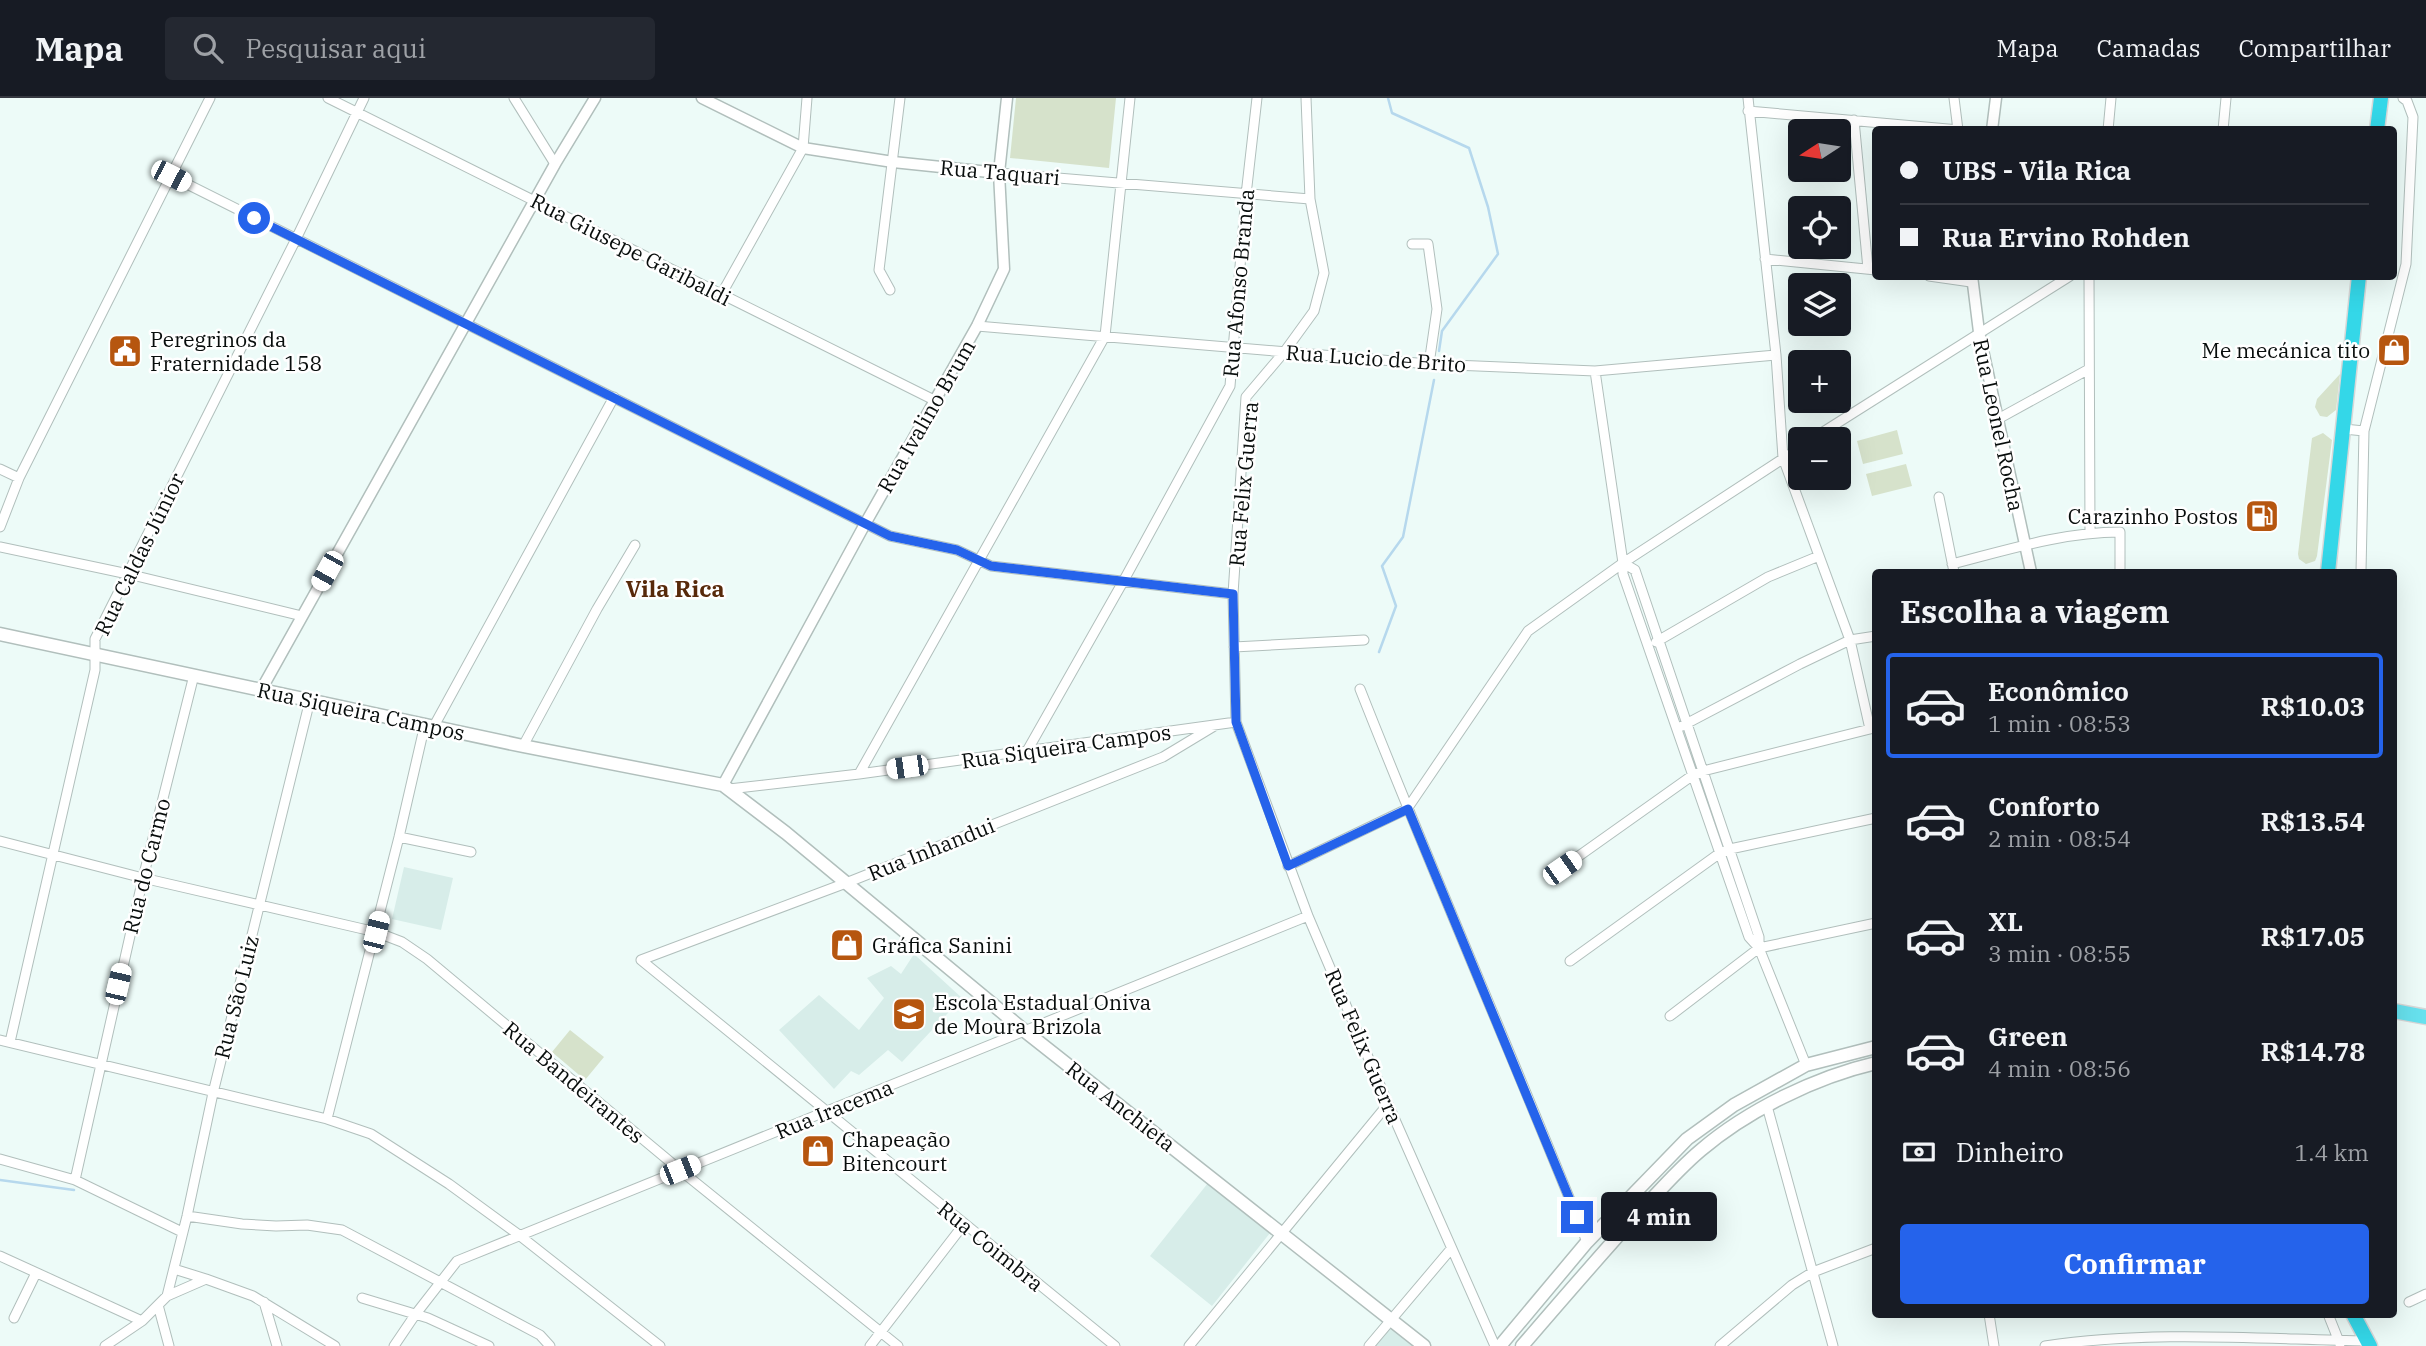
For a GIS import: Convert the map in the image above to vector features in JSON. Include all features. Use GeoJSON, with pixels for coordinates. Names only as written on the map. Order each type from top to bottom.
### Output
{"type":"FeatureCollection","features":[{"type":"Feature","properties":{"kind":"highway"},"geometry":{"type":"LineString","coordinates":[[2378,126],[2381,98]]}},
{"type":"Feature","properties":{"kind":"highway"},"geometry":{"type":"LineString","coordinates":[[2328,569],[2360,280]]}},
{"type":"Feature","properties":{"kind":"highway"},"geometry":{"type":"LineString","coordinates":[[2355,1318],[2371,1344]]}},
{"type":"Feature","properties":{"kind":"highway"},"geometry":{"type":"LineString","coordinates":[[2364,1318],[2371,1344]]}},
{"type":"Feature","properties":{"kind":"main road","name":"Rua Siqueira Campos"},"geometry":{"type":"LineString","coordinates":[[0,634],[726,787]]}},
{"type":"Feature","properties":{"kind":"main road","name":"Rua Anchieta"},"geometry":{"type":"LineString","coordinates":[[726,787],[1026,1032],[1424,1346]]}},
{"type":"Feature","properties":{"kind":"main road"},"geometry":{"type":"LineString","coordinates":[[2397,1014],[2426,1017]]}},
{"type":"Feature","properties":{"kind":"main road"},"geometry":{"type":"LineString","coordinates":[[1498,1346],[1587,1242],[1687,1139],[1734,1105],[1806,1065],[1872,1048]]}},
{"type":"Feature","properties":{"kind":"main road"},"geometry":{"type":"LineString","coordinates":[[1522,1346],[1680,1169],[1718,1136],[1782,1098],[1872,1064]]}},
{"type":"Feature","properties":{"kind":"main road"},"geometry":{"type":"LineString","coordinates":[[1782,1098],[1808,1076],[1806,1065]]}},
{"type":"Feature","properties":{"kind":"main road"},"geometry":{"type":"LineString","coordinates":[[1768,1106],[1763,1094],[1779,1079]]}},
{"type":"Feature","properties":{"kind":"street"},"geometry":{"type":"LineString","coordinates":[[0,527],[19,478],[210,98]]}},
{"type":"Feature","properties":{"kind":"street","name":"Rua Giusepe Garibaldi"},"geometry":{"type":"LineString","coordinates":[[328,98],[934,400]]}},
{"type":"Feature","properties":{"kind":"street","name":"Rua Caldas Júnior"},"geometry":{"type":"LineString","coordinates":[[5,1041],[53,855],[95,670],[95,639],[296,240],[364,98]]}},
{"type":"Feature","properties":{"kind":"street"},"geometry":{"type":"LineString","coordinates":[[514,98],[555,164]]}},
{"type":"Feature","properties":{"kind":"street"},"geometry":{"type":"LineString","coordinates":[[261,690],[555,164],[596,98]]}},
{"type":"Feature","properties":{"kind":"street","name":"Rua Taquari"},"geometry":{"type":"LineString","coordinates":[[702,98],[803,148],[893,162],[999,173],[1310,199]]}},
{"type":"Feature","properties":{"kind":"street"},"geometry":{"type":"LineString","coordinates":[[721,295],[803,148],[807,98]]}},
{"type":"Feature","properties":{"kind":"street"},"geometry":{"type":"LineString","coordinates":[[890,290],[880,270],[900,98]]}},
{"type":"Feature","properties":{"kind":"street","name":"Rua Ivalino Brum"},"geometry":{"type":"LineString","coordinates":[[726,787],[865,524],[977,326],[1004,269],[999,173],[1007,98]]}},
{"type":"Feature","properties":{"kind":"street"},"geometry":{"type":"LineString","coordinates":[[859,774],[1105,336],[1129,98]]}},
{"type":"Feature","properties":{"kind":"street","name":"Rua Afonso Branda"},"geometry":{"type":"LineString","coordinates":[[1027,751],[1230,386],[1257,98]]}},
{"type":"Feature","properties":{"kind":"street","name":"Rua Felix Guerra"},"geometry":{"type":"LineString","coordinates":[[1306,98],[1310,199],[1324,273],[1314,312],[1246,397],[1233,594],[1236,722],[1308,916],[1451,1249],[1498,1346]]}},
{"type":"Feature","properties":{"kind":"street"},"geometry":{"type":"LineString","coordinates":[[1748,98],[1776,355],[1783,458],[1850,640],[1872,724]]}},
{"type":"Feature","properties":{"kind":"street"},"geometry":{"type":"LineString","coordinates":[[1954,98],[1959,126]]}},
{"type":"Feature","properties":{"kind":"street"},"geometry":{"type":"LineString","coordinates":[[1992,126],[1996,98]]}},
{"type":"Feature","properties":{"kind":"street"},"geometry":{"type":"LineString","coordinates":[[2108,126],[2111,98]]}},
{"type":"Feature","properties":{"kind":"street"},"geometry":{"type":"LineString","coordinates":[[2222,126],[2226,98]]}},
{"type":"Feature","properties":{"kind":"street"},"geometry":{"type":"LineString","coordinates":[[2361,569],[2364,431],[2406,264],[2413,117],[2407,101],[2403,98]]}},
{"type":"Feature","properties":{"kind":"street"},"geometry":{"type":"LineString","coordinates":[[1748,111],[1924,126]]}},
{"type":"Feature","properties":{"kind":"street"},"geometry":{"type":"LineString","coordinates":[[1765,259],[1872,270],[1854,120]]}},
{"type":"Feature","properties":{"kind":"street"},"geometry":{"type":"LineString","coordinates":[[171,176],[890,536],[957,550],[991,566],[1233,594]]}},
{"type":"Feature","properties":{"kind":"street"},"geometry":{"type":"LineString","coordinates":[[1412,244],[1428,244],[1437,309],[1429,364]]}},
{"type":"Feature","properties":{"kind":"street","name":"Rua Leonel Rocha"},"geometry":{"type":"LineString","coordinates":[[1971,280],[1979,332],[2030,569]]}},
{"type":"Feature","properties":{"kind":"street"},"geometry":{"type":"LineString","coordinates":[[1831,427],[2064,280]]}},
{"type":"Feature","properties":{"kind":"street"},"geometry":{"type":"LineString","coordinates":[[2089,280],[2090,532]]}},
{"type":"Feature","properties":{"kind":"street","name":"Rua Lucio de Brito"},"geometry":{"type":"LineString","coordinates":[[977,326],[1429,364],[1595,370],[1776,355]]}},
{"type":"Feature","properties":{"kind":"street"},"geometry":{"type":"LineString","coordinates":[[1998,419],[2089,369]]}},
{"type":"Feature","properties":{"kind":"street"},"geometry":{"type":"LineString","coordinates":[[1595,370],[1623,574],[1693,775],[1725,851]]}},
{"type":"Feature","properties":{"kind":"street"},"geometry":{"type":"LineString","coordinates":[[327,1119],[429,725],[614,397]]}},
{"type":"Feature","properties":{"kind":"street"},"geometry":{"type":"LineString","coordinates":[[2344,429],[2364,431]]}},
{"type":"Feature","properties":{"kind":"street"},"geometry":{"type":"LineString","coordinates":[[1288,866],[1408,809],[1528,631],[1623,563],[1788,455]]}},
{"type":"Feature","properties":{"kind":"street"},"geometry":{"type":"LineString","coordinates":[[0,469],[19,478]]}},
{"type":"Feature","properties":{"kind":"street"},"geometry":{"type":"LineString","coordinates":[[1939,497],[1953,568],[2025,545],[2090,532],[2120,532],[2120,569]]}},
{"type":"Feature","properties":{"kind":"street"},"geometry":{"type":"LineString","coordinates":[[523,746],[635,545]]}},
{"type":"Feature","properties":{"kind":"street"},"geometry":{"type":"LineString","coordinates":[[0,547],[128,574],[302,616]]}},
{"type":"Feature","properties":{"kind":"street"},"geometry":{"type":"LineString","coordinates":[[1648,647],[1768,577],[1819,556]]}},
{"type":"Feature","properties":{"kind":"street"},"geometry":{"type":"LineString","coordinates":[[1623,563],[1635,570],[1687,723],[1749,937],[1759,948],[1806,1065]]}},
{"type":"Feature","properties":{"kind":"street"},"geometry":{"type":"LineString","coordinates":[[1676,728],[1850,640],[1872,637]]}},
{"type":"Feature","properties":{"kind":"street"},"geometry":{"type":"LineString","coordinates":[[1234,647],[1364,640]]}},
{"type":"Feature","properties":{"kind":"street","name":"Rua do Carmo"},"geometry":{"type":"LineString","coordinates":[[75,1180],[142,878],[194,675]]}},
{"type":"Feature","properties":{"kind":"street"},"geometry":{"type":"LineString","coordinates":[[1360,689],[1587,1242]]}},
{"type":"Feature","properties":{"kind":"street","name":"Rua São Luiz"},"geometry":{"type":"LineString","coordinates":[[167,1296],[258,904],[310,700]]}},
{"type":"Feature","properties":{"kind":"street","name":"Rua Siqueira Campos"},"geometry":{"type":"LineString","coordinates":[[726,787],[859,774],[1236,722]]}},
{"type":"Feature","properties":{"kind":"street","name":"Rua Inhandui"},"geometry":{"type":"LineString","coordinates":[[640,960],[846,883],[1163,757],[1216,725]]}},
{"type":"Feature","properties":{"kind":"street"},"geometry":{"type":"LineString","coordinates":[[1562,868],[1693,775],[1872,728]]}},
{"type":"Feature","properties":{"kind":"street"},"geometry":{"type":"LineString","coordinates":[[1570,961],[1725,851],[1872,819]]}},
{"type":"Feature","properties":{"kind":"street"},"geometry":{"type":"LineString","coordinates":[[399,837],[471,852]]}},
{"type":"Feature","properties":{"kind":"street","name":"Rua Bandeirantes"},"geometry":{"type":"LineString","coordinates":[[0,841],[142,878],[376,932],[402,942],[427,959],[680,1170],[898,1346]]}},
{"type":"Feature","properties":{"kind":"street","name":"Rua Iracema"},"geometry":{"type":"LineString","coordinates":[[394,1346],[457,1261],[1308,916]]}},
{"type":"Feature","properties":{"kind":"street"},"geometry":{"type":"LineString","coordinates":[[1670,1016],[1759,948],[1872,924]]}},
{"type":"Feature","properties":{"kind":"street","name":"Rua Coimbra"},"geometry":{"type":"LineString","coordinates":[[640,960],[1115,1346]]}},
{"type":"Feature","properties":{"kind":"street"},"geometry":{"type":"LineString","coordinates":[[5,1041],[327,1119],[371,1134],[449,1184],[519,1235],[660,1346]]}},
{"type":"Feature","properties":{"kind":"street"},"geometry":{"type":"LineString","coordinates":[[1189,1346],[1388,1104]]}},
{"type":"Feature","properties":{"kind":"street"},"geometry":{"type":"LineString","coordinates":[[1768,1106],[1833,1346]]}},
{"type":"Feature","properties":{"kind":"street"},"geometry":{"type":"LineString","coordinates":[[0,1159],[75,1180],[182,1232]]}},
{"type":"Feature","properties":{"kind":"street"},"geometry":{"type":"LineString","coordinates":[[187,1216],[242,1224],[307,1225],[342,1230],[540,1335],[550,1346]]}},
{"type":"Feature","properties":{"kind":"street"},"geometry":{"type":"LineString","coordinates":[[870,1346],[964,1224]]}},
{"type":"Feature","properties":{"kind":"street"},"geometry":{"type":"LineString","coordinates":[[1369,1346],[1451,1249]]}},
{"type":"Feature","properties":{"kind":"street"},"geometry":{"type":"LineString","coordinates":[[1720,1346],[1792,1284],[1813,1272],[1872,1250]]}},
{"type":"Feature","properties":{"kind":"street"},"geometry":{"type":"LineString","coordinates":[[0,1256],[142,1321]]}},
{"type":"Feature","properties":{"kind":"street"},"geometry":{"type":"LineString","coordinates":[[174,1269],[244,1292],[335,1346]]}},
{"type":"Feature","properties":{"kind":"street"},"geometry":{"type":"LineString","coordinates":[[14,1318],[36,1273]]}},
{"type":"Feature","properties":{"kind":"street"},"geometry":{"type":"LineString","coordinates":[[105,1346],[142,1321],[167,1296],[206,1279]]}},
{"type":"Feature","properties":{"kind":"street"},"geometry":{"type":"LineString","coordinates":[[2409,1302],[2426,1294]]}},
{"type":"Feature","properties":{"kind":"street"},"geometry":{"type":"LineString","coordinates":[[362,1298],[428,1318],[489,1346]]}},
{"type":"Feature","properties":{"kind":"street"},"geometry":{"type":"LineString","coordinates":[[264,1302],[277,1346]]}},
{"type":"Feature","properties":{"kind":"street"},"geometry":{"type":"LineString","coordinates":[[158,1305],[169,1346]]}},
{"type":"Feature","properties":{"kind":"street"},"geometry":{"type":"LineString","coordinates":[[1990,1318],[1994,1346]]}},
{"type":"Feature","properties":{"kind":"street"},"geometry":{"type":"LineString","coordinates":[[2330,1318],[2339,1343]]}},
{"type":"Feature","properties":{"kind":"street"},"geometry":{"type":"LineString","coordinates":[[2045,1346],[2079,1341],[2371,1344]]}},
{"type":"Feature","properties":{"kind":"shaded area"},"geometry":{"type":"Polygon","coordinates":[[[404,867],[453,878],[441,930],[392,919],[404,867]]]}},
{"type":"Feature","properties":{"kind":"shaded area","name":"Escola Estadual Oniva de Moura Brizola"},"geometry":{"type":"Polygon","coordinates":[[[914,954],[962,998],[902,1062],[888,1050],[859,1075],[851,1071],[834,1089],[779,1030],[819,995],[859,1030],[884,998],[867,978],[891,966],[901,974],[914,954]]]}},
{"type":"Feature","properties":{"kind":"shaded area"},"geometry":{"type":"Polygon","coordinates":[[[1208,1183],[1270,1233],[1212,1306],[1150,1256],[1208,1183]]]}},
{"type":"Feature","properties":{"kind":"shaded area"},"geometry":{"type":"Polygon","coordinates":[[[1390,1327],[1413,1346],[1375,1346],[1390,1327]]]}},
{"type":"Feature","properties":{"kind":"green space"},"geometry":{"type":"Polygon","coordinates":[[[1016,98],[1116,98],[1109,168],[1010,158],[1016,98]]]}},
{"type":"Feature","properties":{"kind":"green space"},"geometry":{"type":"Polygon","coordinates":[[[2340,374],[2336,410],[2327,417],[2320,416],[2315,407],[2317,399],[2340,374]]]}},
{"type":"Feature","properties":{"kind":"green space"},"geometry":{"type":"Polygon","coordinates":[[[1897,430],[1903,454],[1863,464],[1857,441],[1897,430]]]}},
{"type":"Feature","properties":{"kind":"green space"},"geometry":{"type":"Polygon","coordinates":[[[2323,433],[2332,440],[2317,556],[2315,561],[2306,564],[2299,559],[2298,554],[2312,438],[2323,433]]]}},
{"type":"Feature","properties":{"kind":"green space"},"geometry":{"type":"Polygon","coordinates":[[[1906,464],[1912,486],[1872,496],[1866,474],[1906,464]]]}},
{"type":"Feature","properties":{"kind":"green space"},"geometry":{"type":"Polygon","coordinates":[[[570,1030],[604,1057],[585,1080],[552,1052],[570,1030]]]}},
{"type":"Feature","properties":{"kind":"waterway"},"geometry":{"type":"LineString","coordinates":[[1388,98],[1392,113],[1469,148],[1488,207],[1498,254],[1442,331],[1439,351]]}},
{"type":"Feature","properties":{"kind":"waterway"},"geometry":{"type":"LineString","coordinates":[[1379,652],[1396,606],[1382,566],[1403,537],[1434,380]]}},
{"type":"Feature","properties":{"kind":"waterway"},"geometry":{"type":"LineString","coordinates":[[0,1180],[74,1190]]}},
{"type":"Feature","properties":{"kind":"place","name":"Me mecánica tito"},"geometry":{"type":"Point","coordinates":[2394,350]}},
{"type":"Feature","properties":{"kind":"place","name":"Peregrinos da Fraternidade 158"},"geometry":{"type":"Point","coordinates":[125,351]}},
{"type":"Feature","properties":{"kind":"place","name":"Carazinho Postos"},"geometry":{"type":"Point","coordinates":[2262,516]}},
{"type":"Feature","properties":{"kind":"place","name":"Gráfica Sanini"},"geometry":{"type":"Point","coordinates":[847,945]}},
{"type":"Feature","properties":{"kind":"place","name":"Escola Estadual Oniva de Moura Brizola"},"geometry":{"type":"Point","coordinates":[909,1014]}},
{"type":"Feature","properties":{"kind":"place","name":"Chapeação Bitencourt"},"geometry":{"type":"Point","coordinates":[818,1151]}},
{"type":"Feature","properties":{"kind":"district","name":"Vila Rica"},"geometry":{"type":"Point","coordinates":[675,588]}},
{"type":"Feature","properties":{"kind":"route"},"geometry":{"type":"LineString","coordinates":[[254,218],[890,536],[957,550],[991,566],[1233,594],[1236,722],[1288,866],[1408,809],[1577,1217]]}}]}
